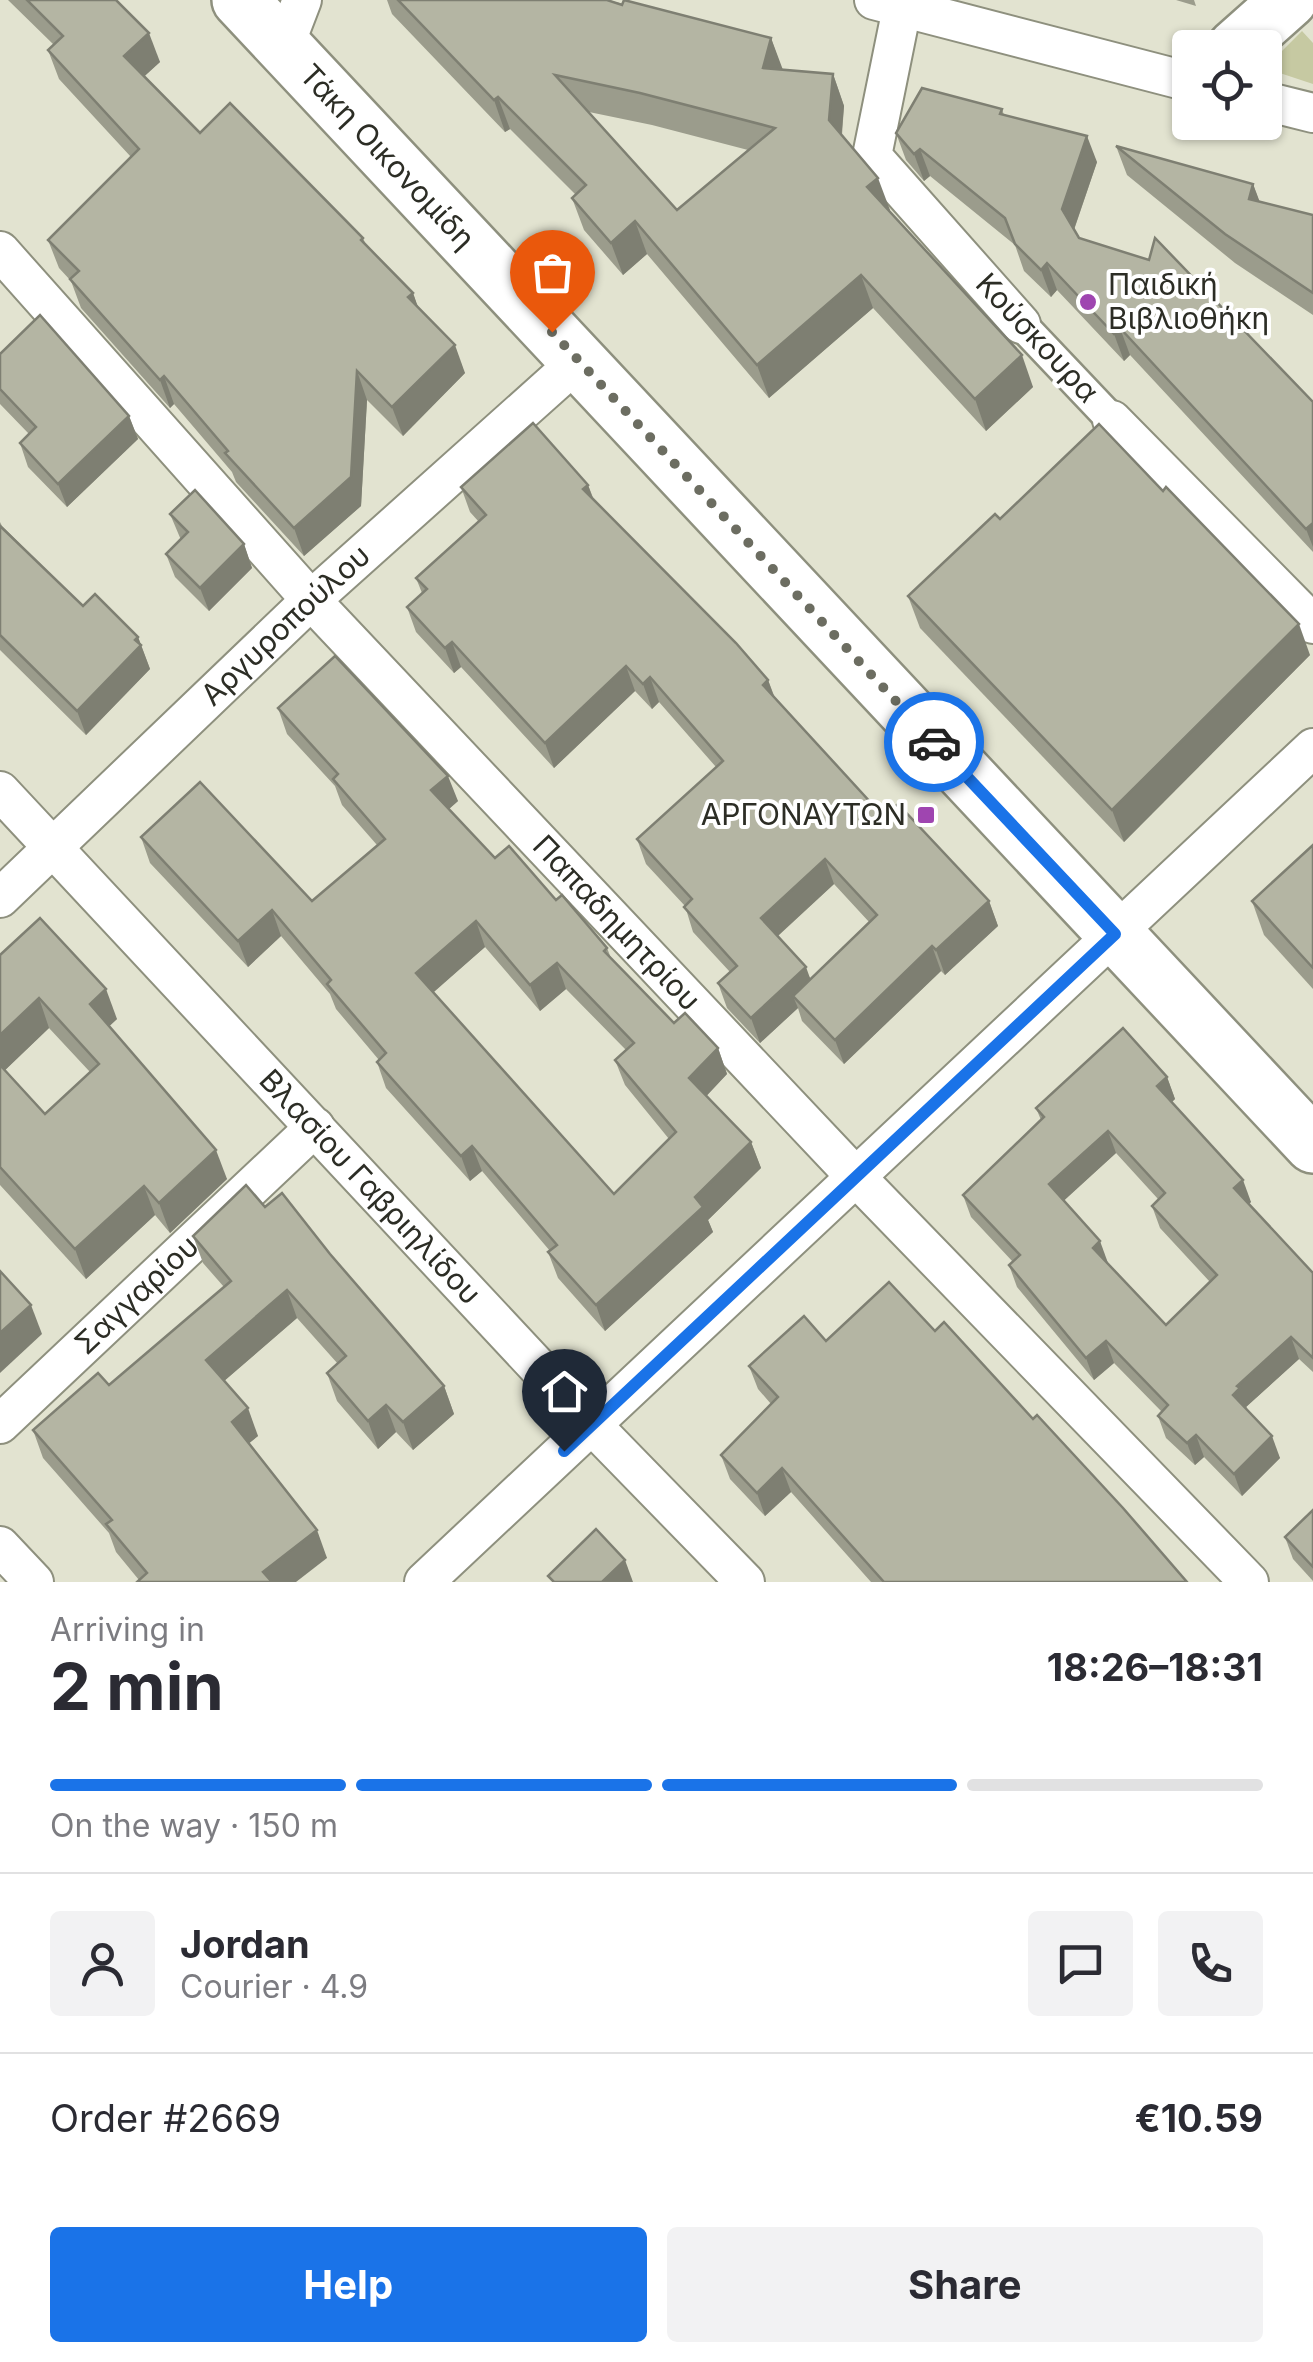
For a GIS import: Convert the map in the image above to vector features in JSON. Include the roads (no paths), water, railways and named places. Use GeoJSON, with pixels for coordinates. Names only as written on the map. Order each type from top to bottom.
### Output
{"type":"FeatureCollection","features":[{"type":"Feature","properties":{"kind":"main road","name":"Τάκη Οικονομίδη"},"geometry":{"type":"LineString","coordinates":[[240,0],[293,23],[578,361],[1313,1144]]}},
{"type":"Feature","properties":{"kind":"main road"},"geometry":{"type":"LineString","coordinates":[[1255,30],[1289,0]]}},
{"type":"Feature","properties":{"kind":"street"},"geometry":{"type":"LineString","coordinates":[[888,4],[1172,77]]}},
{"type":"Feature","properties":{"kind":"street","name":"Κούσκουρα"},"geometry":{"type":"LineString","coordinates":[[888,4],[872,156],[1021,324],[1313,624]]}},
{"type":"Feature","properties":{"kind":"street"},"geometry":{"type":"LineString","coordinates":[[1282,105],[1313,113]]}},
{"type":"Feature","properties":{"kind":"street","name":"Παπαδημητρίου"},"geometry":{"type":"LineString","coordinates":[[0,251],[311,600],[856,1177],[1249,1582]]}},
{"type":"Feature","properties":{"kind":"street","name":"Αργυροπούλου"},"geometry":{"type":"LineString","coordinates":[[0,898],[311,600],[578,361]]}},
{"type":"Feature","properties":{"kind":"street"},"geometry":{"type":"LineString","coordinates":[[424,1582],[1313,748]]}},
{"type":"Feature","properties":{"kind":"street","name":"Βλασίου Γαβριηλίδου"},"geometry":{"type":"LineString","coordinates":[[0,791],[592,1425],[746,1582]]}},
{"type":"Feature","properties":{"kind":"street","name":"Σαγγαρίου"},"geometry":{"type":"LineString","coordinates":[[0,1424],[315,1127]]}},
{"type":"Feature","properties":{"kind":"street"},"geometry":{"type":"LineString","coordinates":[[0,1546],[34,1582]]}},
{"type":"Feature","properties":{"kind":"place","name":"Παιδική Βιβλιοθήκη"},"geometry":{"type":"Point","coordinates":[1088,302]}},
{"type":"Feature","properties":{"kind":"place","name":"ΑΡΓΟΝΑΥΤΩΝ"},"geometry":{"type":"Point","coordinates":[926,815]}}]}
